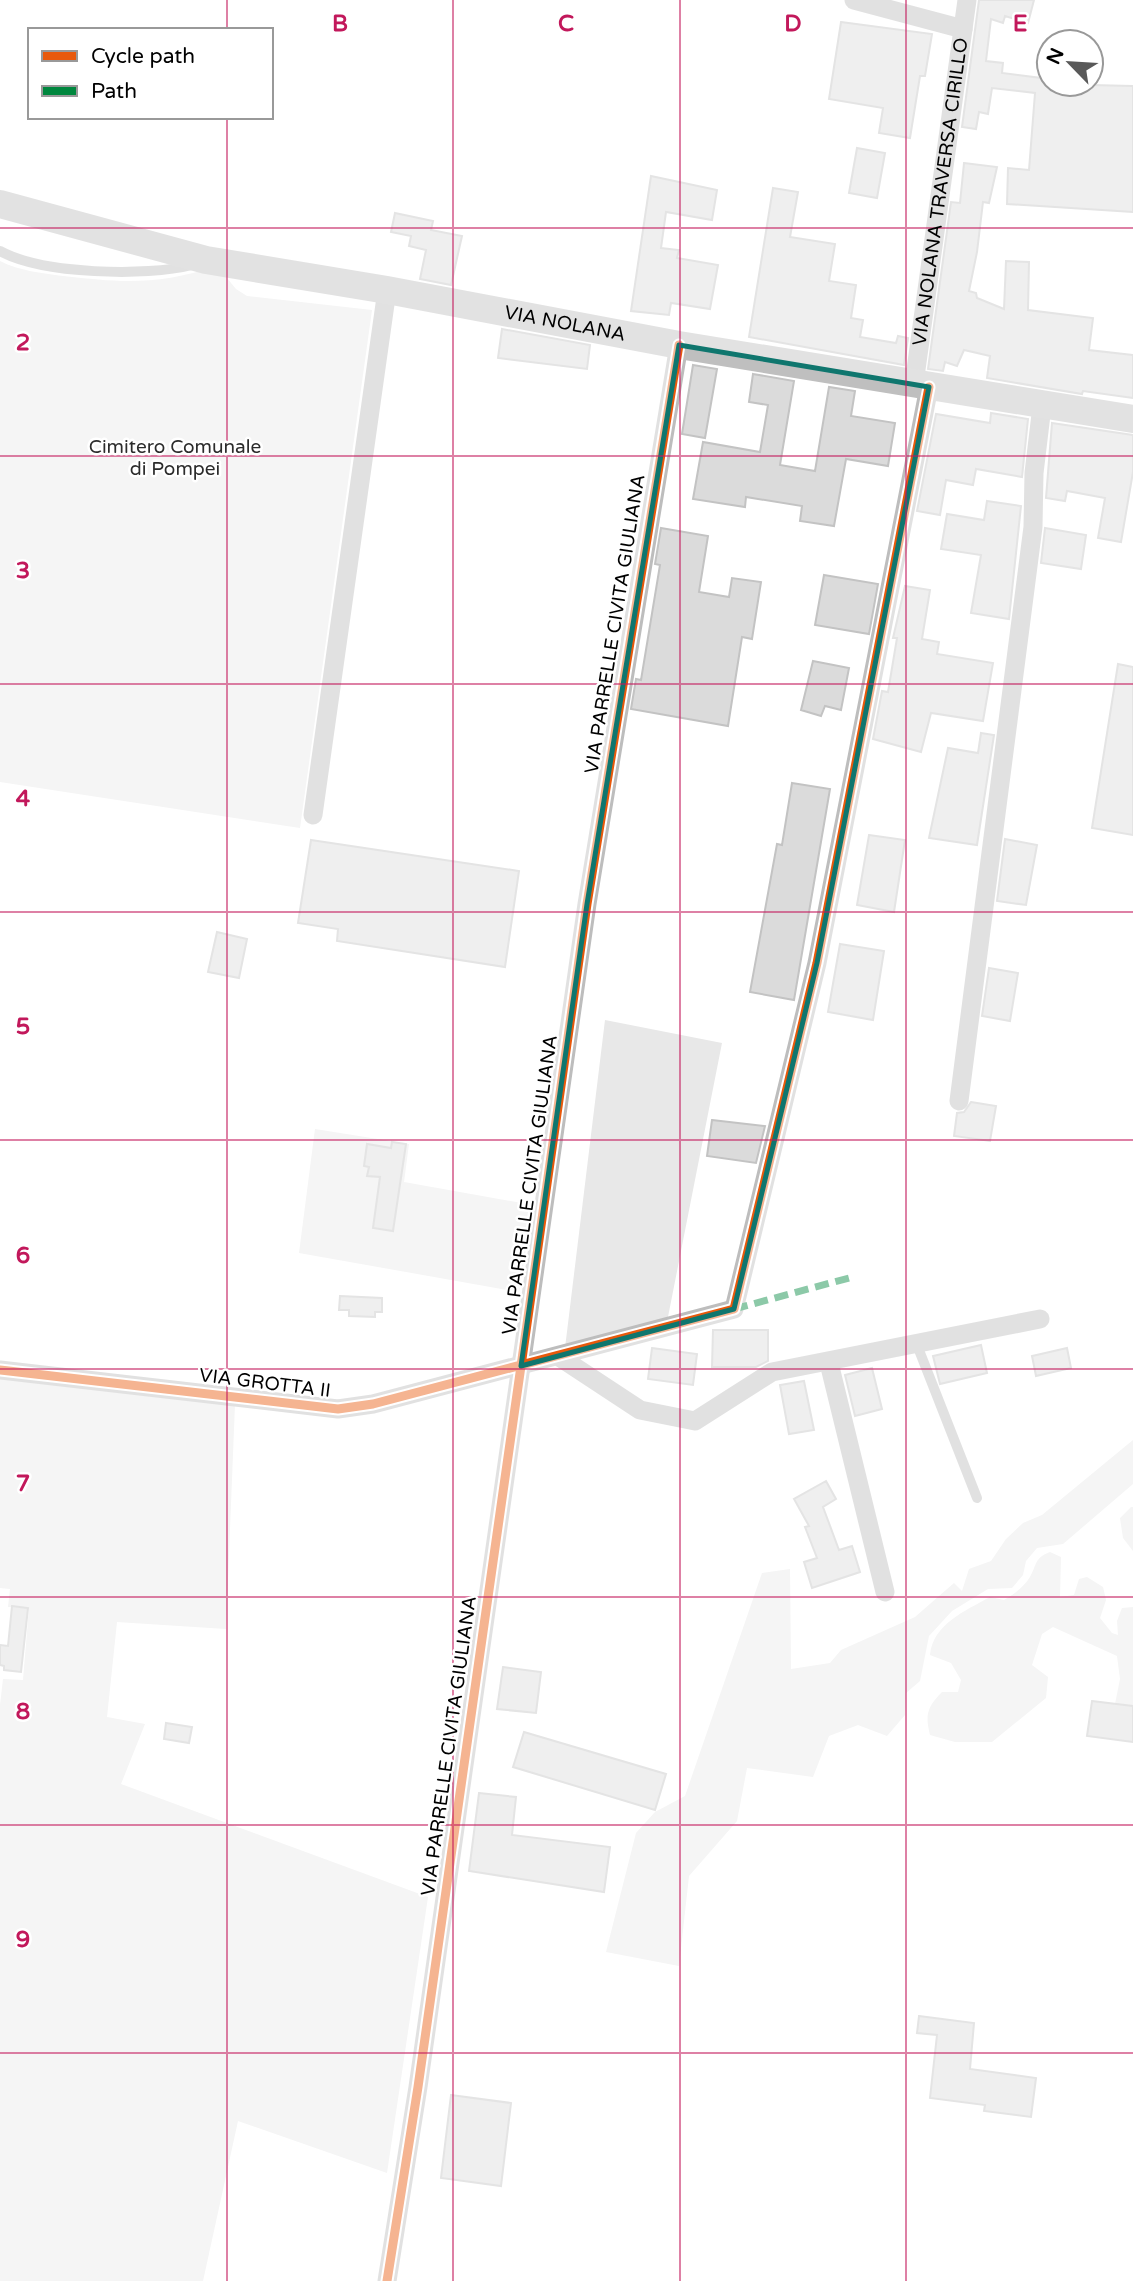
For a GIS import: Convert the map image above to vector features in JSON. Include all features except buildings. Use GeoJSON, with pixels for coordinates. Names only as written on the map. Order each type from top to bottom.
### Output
{"type":"FeatureCollection","features":[{"type":"Feature","properties":{"kind":"street"},"geometry":{"type":"LineString","coordinates":[[854,0],[963,29]]}},
{"type":"Feature","properties":{"kind":"street","name":"VIA NOLANA TRAVERSA CIRILLO"},"geometry":{"type":"LineString","coordinates":[[558,1356],[734,1309],[817,962],[922,385],[967,0]]}},
{"type":"Feature","properties":{"kind":"street","name":"VIA NOLANA"},"geometry":{"type":"LineString","coordinates":[[0,204],[206,260],[387,290],[679,345],[1133,419]]}},
{"type":"Feature","properties":{"kind":"street"},"geometry":{"type":"LineString","coordinates":[[313,815],[387,290]]}},
{"type":"Feature","properties":{"kind":"street","name":"VIA PARRELLE CIVITA GIULIANA"},"geometry":{"type":"LineString","coordinates":[[387,2281],[418,2087],[587,904],[679,345]]}},
{"type":"Feature","properties":{"kind":"street"},"geometry":{"type":"LineString","coordinates":[[959,1101],[1034,527],[1034,473],[1042,406]]}},
{"type":"Feature","properties":{"kind":"street"},"geometry":{"type":"LineString","coordinates":[[558,1356],[640,1410],[695,1421],[772,1373],[1040,1319]]}},
{"type":"Feature","properties":{"kind":"street","name":"VIA GROTTA II"},"geometry":{"type":"LineString","coordinates":[[0,1370],[338,1409],[373,1404],[558,1356]]}},
{"type":"Feature","properties":{"kind":"street"},"geometry":{"type":"LineString","coordinates":[[829,1363],[885,1592]]}},
{"type":"Feature","properties":{"kind":"lane"},"geometry":{"type":"LineString","coordinates":[[0,251],[23,261],[123,274],[168,271],[206,260]]}},
{"type":"Feature","properties":{"kind":"lane"},"geometry":{"type":"LineString","coordinates":[[918,1345],[977,1499]]}},
{"type":"Feature","properties":{"kind":"highlighted area"},"geometry":{"type":"Polygon","coordinates":[[[679,345],[929,387],[817,963],[734,1309],[521,1366],[587,904],[679,345]]]}},
{"type":"Feature","properties":{"kind":"green space","name":"Cimitero Comunale di Pompei"},"geometry":{"type":"Polygon","coordinates":[[[0,261],[39,273],[123,281],[177,277],[217,266],[236,289],[247,296],[372,310],[300,828],[0,782],[0,261]]]}},
{"type":"Feature","properties":{"kind":"green space"},"geometry":{"type":"Polygon","coordinates":[[[605,1020],[722,1043],[667,1322],[565,1348],[605,1020]]]}},
{"type":"Feature","properties":{"kind":"green space"},"geometry":{"type":"Polygon","coordinates":[[[315,1129],[409,1144],[404,1182],[533,1205],[519,1292],[299,1253],[315,1129]]]}},
{"type":"Feature","properties":{"kind":"green space"},"geometry":{"type":"Polygon","coordinates":[[[0,1378],[235,1404],[226,1629],[117,1622],[107,1717],[145,1724],[121,1784],[428,1897],[387,2173],[238,2121],[203,2281],[0,2281],[0,1705],[3,1679],[23,1680],[29,1608],[8,1607],[10,1589],[0,1588],[0,1378]]]}},
{"type":"Feature","properties":{"kind":"green space"},"geometry":{"type":"Polygon","coordinates":[[[1133,1440],[1133,1484],[1063,1544],[1037,1548],[1026,1561],[1023,1575],[1012,1588],[988,1589],[952,1611],[929,1636],[920,1681],[906,1693],[905,1715],[887,1736],[858,1725],[829,1736],[813,1777],[747,1768],[737,1821],[689,1876],[679,1966],[606,1952],[636,1833],[655,1812],[685,1796],[762,1573],[790,1569],[791,1669],[830,1663],[841,1650],[915,1617],[954,1583],[962,1591],[969,1569],[991,1561],[1006,1539],[1023,1523],[1042,1515],[1133,1440]]]}},
{"type":"Feature","properties":{"kind":"green space"},"geometry":{"type":"Polygon","coordinates":[[[1131,1507],[1133,1551],[1123,1538],[1120,1518],[1131,1507]]]}},
{"type":"Feature","properties":{"kind":"green space"},"geometry":{"type":"Polygon","coordinates":[[[1050,1552],[1061,1557],[1060,1597],[1074,1595],[1079,1579],[1087,1577],[1103,1587],[1106,1600],[1100,1618],[1112,1633],[1118,1635],[1117,1621],[1122,1608],[1133,1607],[1133,1706],[1115,1704],[1120,1679],[1117,1656],[1053,1627],[1042,1634],[1032,1665],[1048,1677],[1046,1698],[992,1742],[955,1742],[930,1735],[930,1707],[942,1692],[958,1692],[961,1680],[951,1663],[930,1655],[937,1635],[961,1613],[990,1597],[1004,1600],[1015,1593],[1028,1581],[1038,1559],[1050,1552]]]}},
{"type":"Feature","properties":{"kind":"marked path"},"geometry":{"type":"LineString","coordinates":[[734,1309],[849,1278]]}},
{"type":"Feature","properties":{"kind":"cycle path"},"geometry":{"type":"LineString","coordinates":[[387,2281],[418,2087],[587,904],[679,345]]}},
{"type":"Feature","properties":{"kind":"cycle path"},"geometry":{"type":"LineString","coordinates":[[0,1370],[338,1409],[373,1404],[734,1309],[817,963],[929,387]]}}]}
